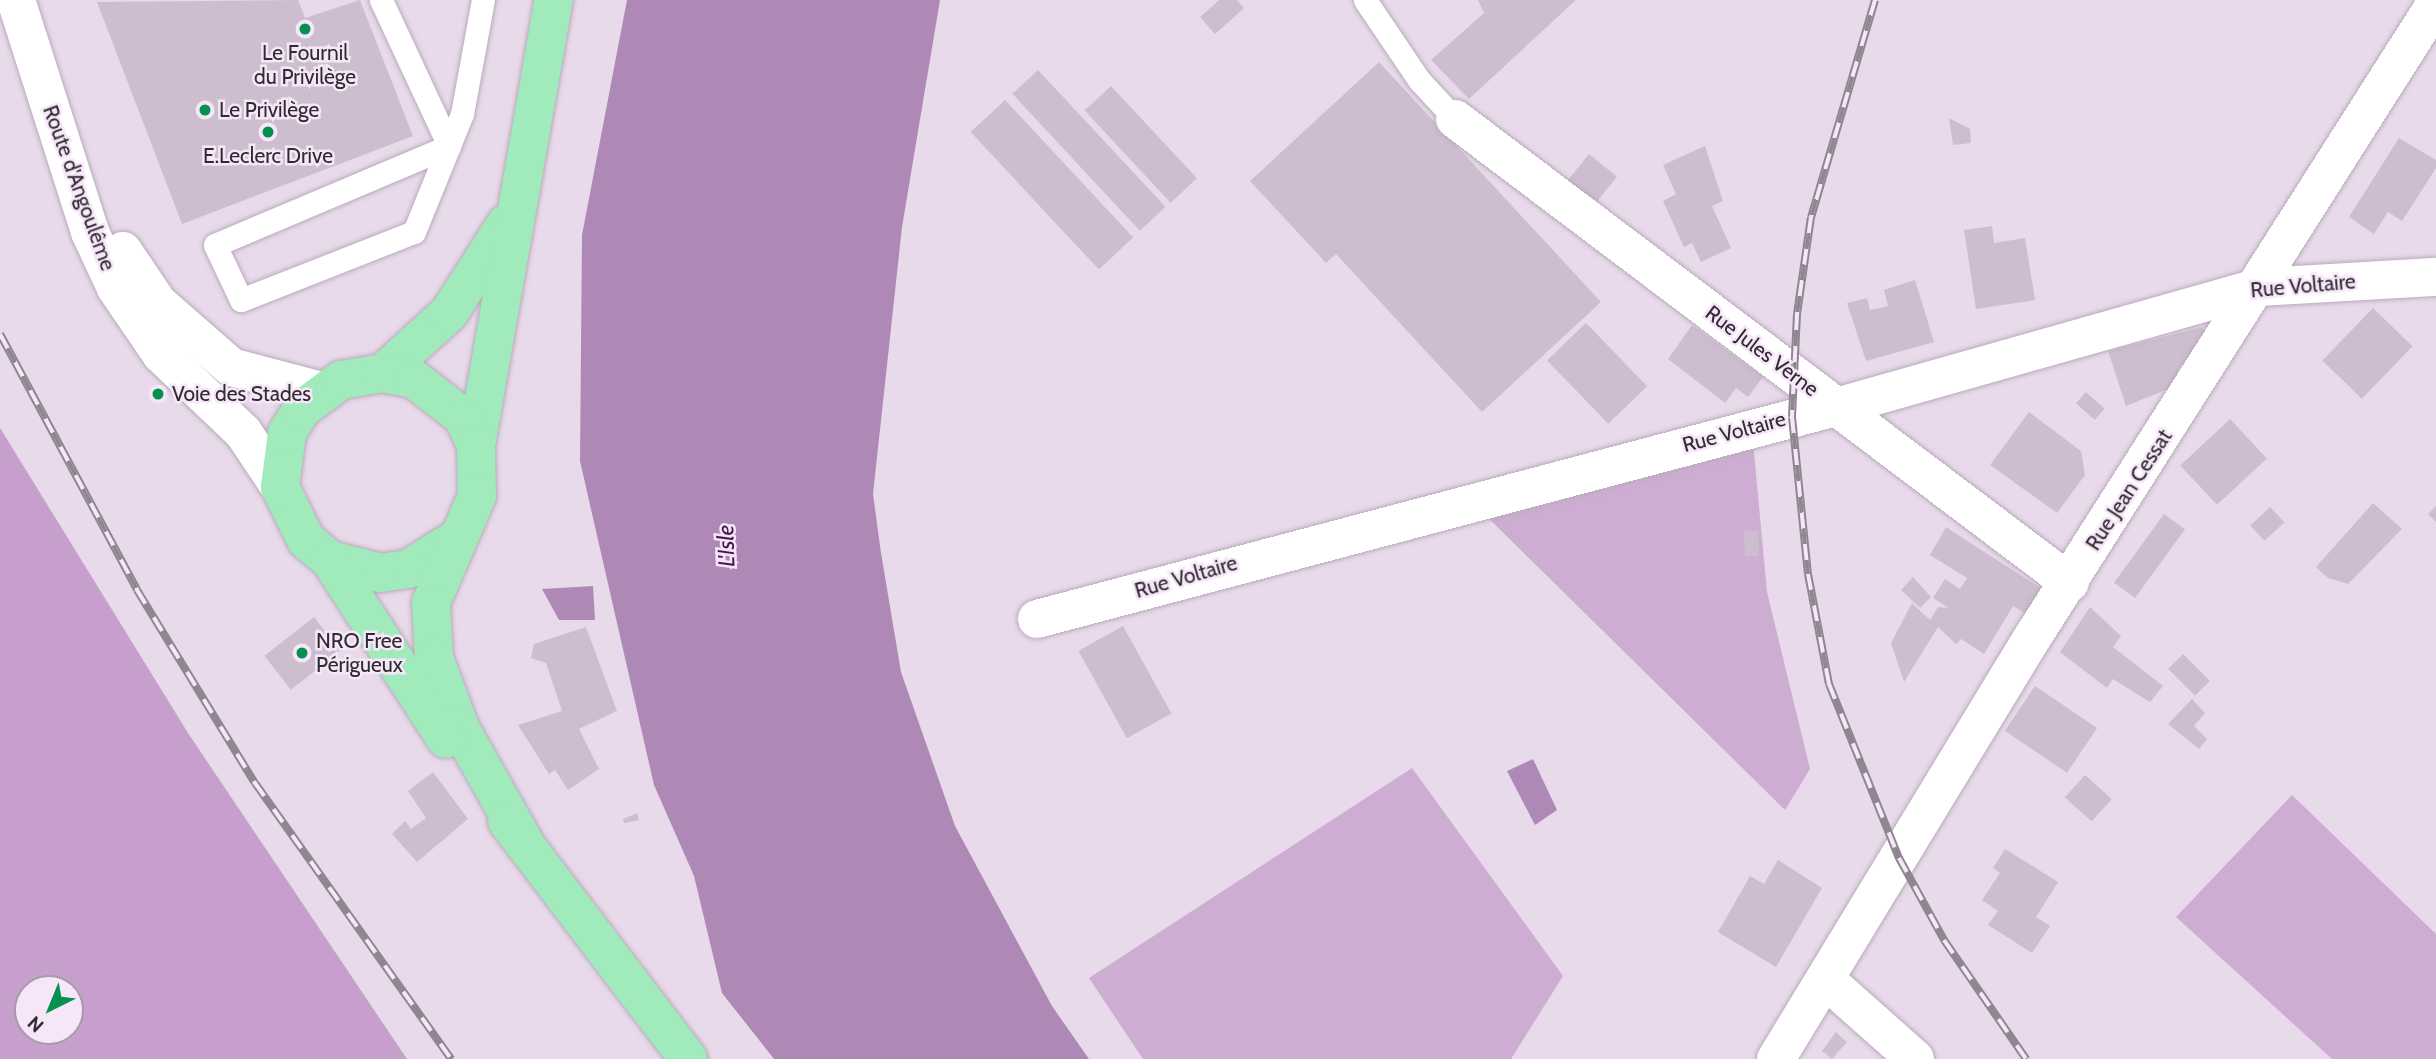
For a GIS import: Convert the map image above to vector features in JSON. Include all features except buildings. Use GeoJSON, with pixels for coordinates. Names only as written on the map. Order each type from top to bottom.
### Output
{"type":"FeatureCollection","features":[{"type":"Feature","properties":{"kind":"main road"},"geometry":{"type":"LineString","coordinates":[[524,842],[461,730],[433,657],[431,603],[453,541],[477,496],[476,445],[554,0]]}},
{"type":"Feature","properties":{"kind":"main road"},"geometry":{"type":"LineString","coordinates":[[520,194],[500,238],[449,313],[383,373],[322,391],[288,433],[280,487],[289,516],[330,560],[414,693],[688,1059]]}},
{"type":"Feature","properties":{"kind":"main road"},"geometry":{"type":"LineString","coordinates":[[383,373],[441,394],[463,417],[476,445]]}},
{"type":"Feature","properties":{"kind":"main road"},"geometry":{"type":"LineString","coordinates":[[330,560],[381,573],[408,569],[453,541]]}},
{"type":"Feature","properties":{"kind":"street","name":"Route d'Angoulême"},"geometry":{"type":"LineString","coordinates":[[16,0],[90,232],[116,288],[161,354],[243,432],[280,487]]}},
{"type":"Feature","properties":{"kind":"street","name":"Route d'Angoulême"},"geometry":{"type":"LineString","coordinates":[[30,0],[107,223],[136,274],[158,303],[231,367],[322,391]]}},
{"type":"Feature","properties":{"kind":"street","name":"Rue Jean Cessat"},"geometry":{"type":"LineString","coordinates":[[1776,1059],[2070,583],[2260,286],[2436,3]]}},
{"type":"Feature","properties":{"kind":"street","name":"Rue Jules Verne"},"geometry":{"type":"LineString","coordinates":[[1455,119],[2070,583]]}},
{"type":"Feature","properties":{"kind":"street","name":"Rue Voltaire"},"geometry":{"type":"LineString","coordinates":[[1037,619],[1836,407],[2260,286],[2436,277]]}},
{"type":"Feature","properties":{"kind":"street"},"geometry":{"type":"LineString","coordinates":[[1826,980],[1914,1059]]}},
{"type":"Feature","properties":{"kind":"lane"},"geometry":{"type":"LineString","coordinates":[[381,0],[449,146]]}},
{"type":"Feature","properties":{"kind":"lane"},"geometry":{"type":"LineString","coordinates":[[449,146],[215,245],[241,300],[414,232],[449,146],[462,114],[483,0]]}},
{"type":"Feature","properties":{"kind":"lane"},"geometry":{"type":"LineString","coordinates":[[1365,0],[1419,80],[1455,119]]}},
{"type":"Feature","properties":{"kind":"shaded area"},"geometry":{"type":"Polygon","coordinates":[[[0,428],[188,733],[407,1059],[0,1059],[0,428]]]}},
{"type":"Feature","properties":{"kind":"shaded area"},"geometry":{"type":"Polygon","coordinates":[[[1753,441],[1767,592],[1810,769],[1785,810],[1481,511],[1753,441]]]}},
{"type":"Feature","properties":{"kind":"shaded area"},"geometry":{"type":"Polygon","coordinates":[[[1412,768],[1563,976],[1511,1059],[1143,1059],[1089,978],[1412,768]]]}},
{"type":"Feature","properties":{"kind":"shaded area"},"geometry":{"type":"Polygon","coordinates":[[[2292,795],[2436,934],[2436,1059],[2332,1059],[2176,917],[2292,795]]]}},
{"type":"Feature","properties":{"kind":"water","name":"L'Isle"},"geometry":{"type":"Polygon","coordinates":[[[627,0],[940,0],[902,227],[873,494],[881,553],[901,672],[955,826],[1052,1006],[1089,1059],[774,1059],[722,993],[694,876],[654,785],[580,461],[582,235],[627,0]]]}},
{"type":"Feature","properties":{"kind":"water"},"geometry":{"type":"Polygon","coordinates":[[[593,586],[595,620],[559,620],[542,589],[593,586]]]}},
{"type":"Feature","properties":{"kind":"water"},"geometry":{"type":"Polygon","coordinates":[[[1533,759],[1557,810],[1535,825],[1507,771],[1533,759]]]}},
{"type":"Feature","properties":{"kind":"railway"},"geometry":{"type":"LineString","coordinates":[[1875,0],[1811,217],[1797,314],[1792,417],[1808,574],[1829,684],[1899,858],[1944,940],[2026,1059]]}},
{"type":"Feature","properties":{"kind":"railway"},"geometry":{"type":"LineString","coordinates":[[0,334],[137,590],[255,783],[451,1059]]}},
{"type":"Feature","properties":{"kind":"place","name":"Le Fournil du Privilège"},"geometry":{"type":"Point","coordinates":[305,29]}},
{"type":"Feature","properties":{"kind":"place","name":"Le Privilège"},"geometry":{"type":"Point","coordinates":[205,110]}},
{"type":"Feature","properties":{"kind":"place","name":"E.Leclerc Drive"},"geometry":{"type":"Point","coordinates":[268,132]}},
{"type":"Feature","properties":{"kind":"place","name":"Voie des Stades"},"geometry":{"type":"Point","coordinates":[158,394]}},
{"type":"Feature","properties":{"kind":"place","name":"NRO Free Périgueux"},"geometry":{"type":"Point","coordinates":[302,653]}}]}
